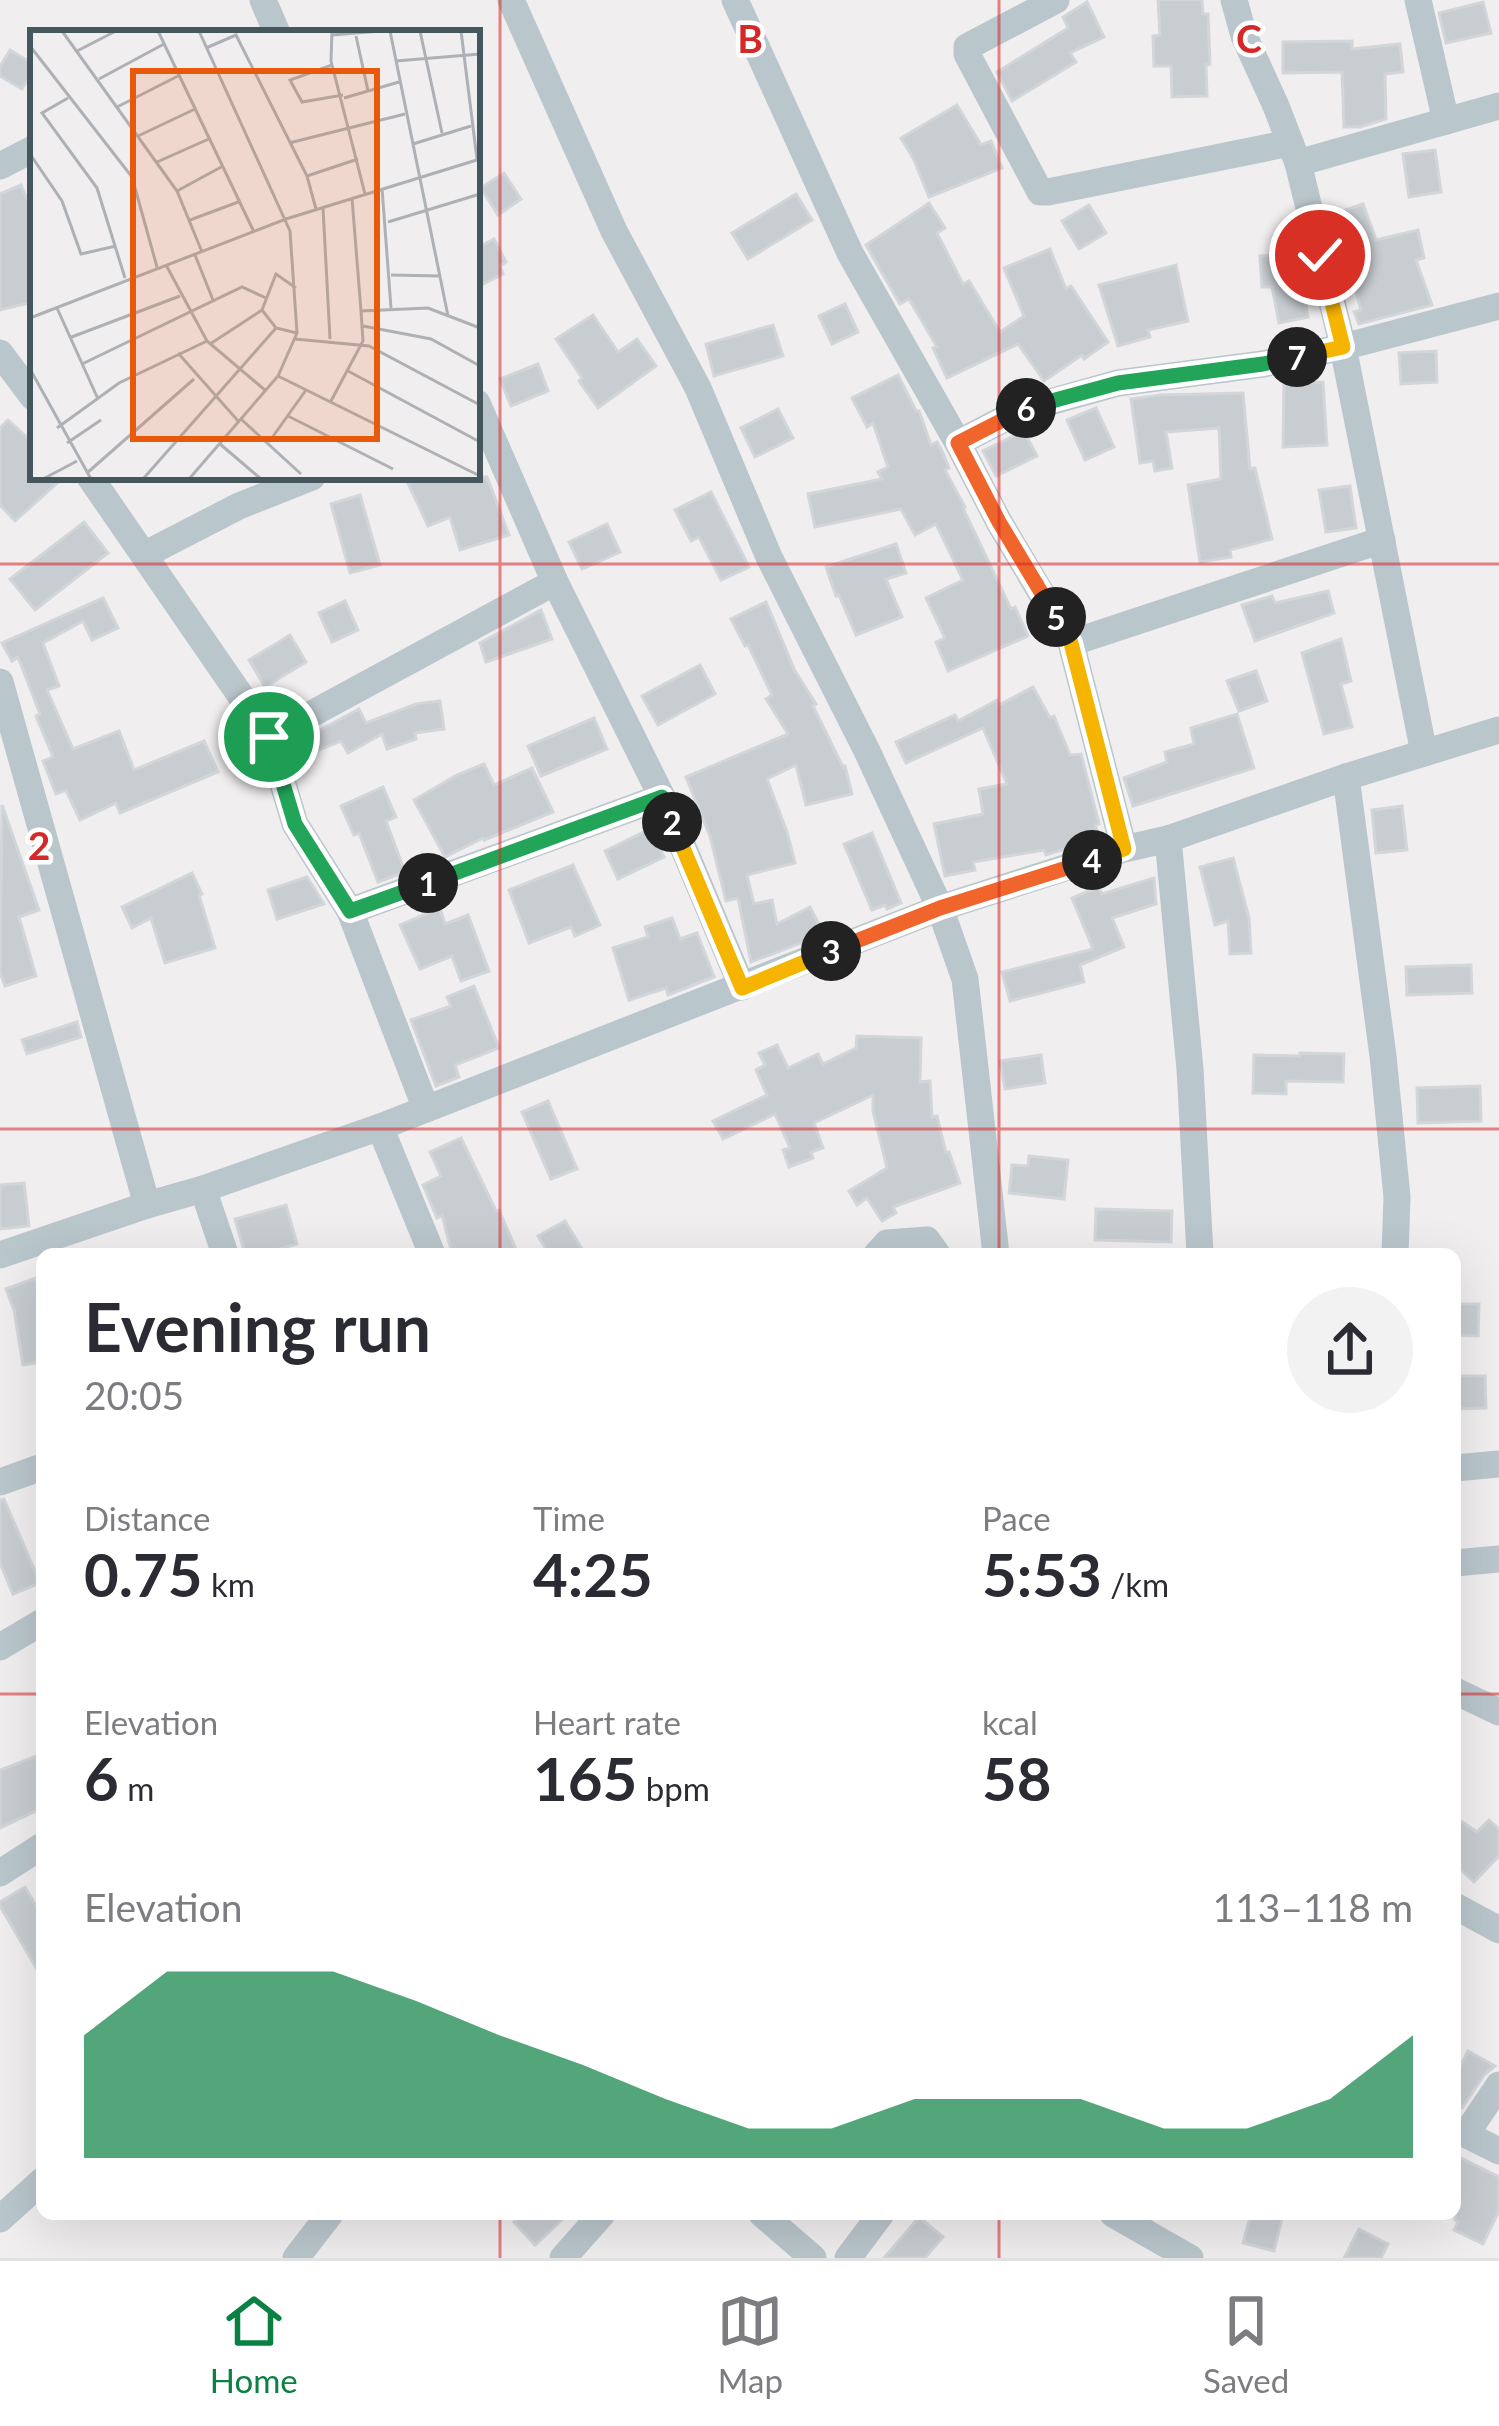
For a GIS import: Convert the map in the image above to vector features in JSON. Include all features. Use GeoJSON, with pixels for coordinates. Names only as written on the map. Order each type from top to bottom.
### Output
{"type":"FeatureCollection","features":[{"type":"Feature","properties":{"kind":"street"},"geometry":{"type":"LineString","coordinates":[[511,0],[614,231],[698,388],[770,557],[940,908],[965,979],[995,1248]]}},
{"type":"Feature","properties":{"kind":"street"},"geometry":{"type":"LineString","coordinates":[[735,0],[850,253],[1071,643],[1124,849]]}},
{"type":"Feature","properties":{"kind":"street"},"geometry":{"type":"LineString","coordinates":[[1056,0],[967,47],[1040,192],[1294,153],[1499,106]]}},
{"type":"Feature","properties":{"kind":"street"},"geometry":{"type":"LineString","coordinates":[[1234,0],[1244,36],[1294,153],[1343,347],[1424,753]]}},
{"type":"Feature","properties":{"kind":"street"},"geometry":{"type":"LineString","coordinates":[[1418,0],[1446,121]]}},
{"type":"Feature","properties":{"kind":"street"},"geometry":{"type":"LineString","coordinates":[[0,166],[30,151]]}},
{"type":"Feature","properties":{"kind":"street"},"geometry":{"type":"LineString","coordinates":[[958,443],[1021,410],[1118,383],[1263,364],[1499,305]]}},
{"type":"Feature","properties":{"kind":"street"},"geometry":{"type":"LineString","coordinates":[[3,364],[30,393]]}},
{"type":"Feature","properties":{"kind":"street"},"geometry":{"type":"LineString","coordinates":[[480,413],[555,582],[662,797],[742,988]]}},
{"type":"Feature","properties":{"kind":"street"},"geometry":{"type":"LineString","coordinates":[[92,480],[269,737],[295,824],[350,911],[426,1109]]}},
{"type":"Feature","properties":{"kind":"street"},"geometry":{"type":"LineString","coordinates":[[144,555],[239,506],[304,480]]}},
{"type":"Feature","properties":{"kind":"street"},"geometry":{"type":"LineString","coordinates":[[1071,643],[1382,540]]}},
{"type":"Feature","properties":{"kind":"street"},"geometry":{"type":"LineString","coordinates":[[269,737],[555,582]]}},
{"type":"Feature","properties":{"kind":"street"},"geometry":{"type":"LineString","coordinates":[[0,682],[148,1204]]}},
{"type":"Feature","properties":{"kind":"street"},"geometry":{"type":"LineString","coordinates":[[0,1255],[380,1127],[940,908],[1499,730]]}},
{"type":"Feature","properties":{"kind":"street"},"geometry":{"type":"LineString","coordinates":[[1346,777],[1383,1056],[1397,1197],[1395,1248]]}},
{"type":"Feature","properties":{"kind":"street"},"geometry":{"type":"LineString","coordinates":[[350,911],[662,797]]}},
{"type":"Feature","properties":{"kind":"street"},"geometry":{"type":"LineString","coordinates":[[1168,839],[1190,1070],[1200,1248]]}},
{"type":"Feature","properties":{"kind":"street"},"geometry":{"type":"LineString","coordinates":[[380,1127],[430,1248]]}},
{"type":"Feature","properties":{"kind":"street"},"geometry":{"type":"LineString","coordinates":[[203,1189],[223,1248]]}},
{"type":"Feature","properties":{"kind":"street"},"geometry":{"type":"LineString","coordinates":[[880,1248],[927,1240],[933,1248]]}},
{"type":"Feature","properties":{"kind":"street"},"geometry":{"type":"LineString","coordinates":[[1461,1467],[1499,1464]]}},
{"type":"Feature","properties":{"kind":"street"},"geometry":{"type":"LineString","coordinates":[[0,1482],[36,1469]]}},
{"type":"Feature","properties":{"kind":"street"},"geometry":{"type":"LineString","coordinates":[[1461,1562],[1499,1559]]}},
{"type":"Feature","properties":{"kind":"street"},"geometry":{"type":"LineString","coordinates":[[0,1647],[36,1626]]}},
{"type":"Feature","properties":{"kind":"street"},"geometry":{"type":"LineString","coordinates":[[1461,1694],[1499,1712]]}},
{"type":"Feature","properties":{"kind":"street"},"geometry":{"type":"LineString","coordinates":[[0,1874],[36,1850]]}},
{"type":"Feature","properties":{"kind":"street"},"geometry":{"type":"LineString","coordinates":[[1461,1909],[1499,1930]]}},
{"type":"Feature","properties":{"kind":"street"},"geometry":{"type":"LineString","coordinates":[[1499,2085],[1461,2132],[1499,2151]]}},
{"type":"Feature","properties":{"kind":"street"},"geometry":{"type":"LineString","coordinates":[[0,2219],[36,2186]]}},
{"type":"Feature","properties":{"kind":"street"},"geometry":{"type":"LineString","coordinates":[[296,2258],[325,2220]]}},
{"type":"Feature","properties":{"kind":"street"},"geometry":{"type":"LineString","coordinates":[[563,2258],[597,2220]]}},
{"type":"Feature","properties":{"kind":"street"},"geometry":{"type":"LineString","coordinates":[[769,2220],[813,2258]]}},
{"type":"Feature","properties":{"kind":"street"},"geometry":{"type":"LineString","coordinates":[[848,2258],[876,2220]]}},
{"type":"Feature","properties":{"kind":"street"},"geometry":{"type":"LineString","coordinates":[[1124,2220],[1190,2258]]}},
{"type":"Feature","properties":{"kind":"building"},"geometry":{"type":"Polygon","coordinates":[[[1158,0],[1202,0],[1203,14],[1208,14],[1207,96],[1172,97],[1171,66],[1154,66],[1153,36],[1160,35],[1158,0]]]}},
{"type":"Feature","properties":{"kind":"building"},"geometry":{"type":"Polygon","coordinates":[[[1087,2],[1104,37],[1070,53],[1076,62],[1012,101],[997,72],[1068,28],[1063,17],[1087,2]]]}},
{"type":"Feature","properties":{"kind":"building"},"geometry":{"type":"Polygon","coordinates":[[[1483,2],[1491,33],[1446,43],[1439,13],[1483,2]]]}},
{"type":"Feature","properties":{"kind":"building"},"geometry":{"type":"Polygon","coordinates":[[[1352,41],[1352,49],[1400,44],[1403,72],[1385,74],[1386,119],[1344,127],[1342,72],[1283,73],[1283,42],[1352,41]]]}},
{"type":"Feature","properties":{"kind":"building"},"geometry":{"type":"Polygon","coordinates":[[[10,50],[30,62],[30,76],[22,89],[0,76],[10,50]]]}},
{"type":"Feature","properties":{"kind":"building"},"geometry":{"type":"Polygon","coordinates":[[[957,105],[981,145],[991,141],[1002,168],[929,197],[901,138],[957,105]]]}},
{"type":"Feature","properties":{"kind":"building"},"geometry":{"type":"Polygon","coordinates":[[[1435,150],[1441,192],[1409,197],[1403,154],[1435,150]]]}},
{"type":"Feature","properties":{"kind":"building"},"geometry":{"type":"Polygon","coordinates":[[[504,173],[521,199],[498,215],[481,188],[504,173]]]}},
{"type":"Feature","properties":{"kind":"building"},"geometry":{"type":"Polygon","coordinates":[[[21,185],[30,205],[30,303],[0,310],[0,194],[21,185]]]}},
{"type":"Feature","properties":{"kind":"building"},"geometry":{"type":"Polygon","coordinates":[[[796,194],[812,220],[748,259],[732,233],[796,194]]]}},
{"type":"Feature","properties":{"kind":"building"},"geometry":{"type":"Polygon","coordinates":[[[929,203],[945,228],[937,233],[963,284],[969,281],[1000,332],[1024,316],[1004,268],[1050,249],[1066,289],[1071,286],[1108,342],[1044,381],[1018,344],[947,378],[933,348],[937,347],[909,299],[900,304],[866,245],[929,203]]]}},
{"type":"Feature","properties":{"kind":"building"},"geometry":{"type":"Polygon","coordinates":[[[1363,204],[1376,240],[1418,230],[1424,258],[1416,260],[1432,305],[1359,324],[1354,312],[1361,310],[1344,248],[1349,247],[1337,213],[1363,204]]]}},
{"type":"Feature","properties":{"kind":"building"},"geometry":{"type":"Polygon","coordinates":[[[1089,205],[1106,233],[1079,249],[1062,221],[1089,205]]]}},
{"type":"Feature","properties":{"kind":"building"},"geometry":{"type":"Polygon","coordinates":[[[494,239],[506,262],[500,266],[503,274],[480,286],[480,246],[494,239]]]}},
{"type":"Feature","properties":{"kind":"building"},"geometry":{"type":"Polygon","coordinates":[[[1298,254],[1308,317],[1279,323],[1272,287],[1262,287],[1260,256],[1298,254]]]}},
{"type":"Feature","properties":{"kind":"building"},"geometry":{"type":"Polygon","coordinates":[[[1176,265],[1188,321],[1148,330],[1150,337],[1118,346],[1099,285],[1176,265]]]}},
{"type":"Feature","properties":{"kind":"building"},"geometry":{"type":"Polygon","coordinates":[[[845,304],[858,332],[832,344],[819,316],[845,304]]]}},
{"type":"Feature","properties":{"kind":"building"},"geometry":{"type":"Polygon","coordinates":[[[593,315],[618,352],[637,339],[656,366],[598,408],[556,339],[593,315]]]}},
{"type":"Feature","properties":{"kind":"building"},"geometry":{"type":"Polygon","coordinates":[[[773,325],[783,356],[714,376],[706,344],[773,325]]]}},
{"type":"Feature","properties":{"kind":"building"},"geometry":{"type":"Polygon","coordinates":[[[1436,351],[1437,382],[1401,384],[1399,353],[1436,351]]]}},
{"type":"Feature","properties":{"kind":"building"},"geometry":{"type":"Polygon","coordinates":[[[538,364],[548,391],[511,406],[500,379],[538,364]]]}},
{"type":"Feature","properties":{"kind":"building"},"geometry":{"type":"Polygon","coordinates":[[[898,375],[919,411],[931,445],[937,442],[942,451],[949,468],[945,470],[1028,636],[948,671],[936,642],[945,638],[926,598],[963,580],[936,524],[915,535],[901,509],[815,527],[808,494],[882,479],[878,472],[888,467],[873,423],[867,427],[852,398],[898,375]]]}},
{"type":"Feature","properties":{"kind":"building"},"geometry":{"type":"Polygon","coordinates":[[[1323,382],[1327,445],[1283,447],[1284,383],[1323,382]]]}},
{"type":"Feature","properties":{"kind":"building"},"geometry":{"type":"Polygon","coordinates":[[[1243,393],[1250,469],[1255,468],[1272,539],[1230,550],[1231,557],[1200,562],[1188,485],[1221,479],[1219,428],[1166,432],[1172,468],[1155,471],[1153,461],[1140,463],[1131,399],[1243,393]]]}},
{"type":"Feature","properties":{"kind":"building"},"geometry":{"type":"Polygon","coordinates":[[[1096,408],[1114,447],[1085,460],[1067,420],[1096,408]]]}},
{"type":"Feature","properties":{"kind":"building"},"geometry":{"type":"Polygon","coordinates":[[[778,409],[793,438],[755,457],[741,428],[778,409]]]}},
{"type":"Feature","properties":{"kind":"building"},"geometry":{"type":"Polygon","coordinates":[[[8,420],[30,440],[30,480],[61,480],[15,521],[0,505],[0,428],[8,420]]]}},
{"type":"Feature","properties":{"kind":"building"},"geometry":{"type":"Polygon","coordinates":[[[1024,431],[1037,456],[996,476],[983,451],[1024,431]]]}},
{"type":"Feature","properties":{"kind":"building"},"geometry":{"type":"Polygon","coordinates":[[[487,477],[509,535],[460,550],[450,517],[428,526],[406,480],[487,477]]]}},
{"type":"Feature","properties":{"kind":"building"},"geometry":{"type":"Polygon","coordinates":[[[1350,486],[1356,528],[1326,532],[1319,490],[1350,486]]]}},
{"type":"Feature","properties":{"kind":"building"},"geometry":{"type":"Polygon","coordinates":[[[711,492],[749,567],[721,580],[699,537],[691,541],[675,510],[711,492]]]}},
{"type":"Feature","properties":{"kind":"building"},"geometry":{"type":"Polygon","coordinates":[[[360,495],[380,565],[350,573],[331,504],[360,495]]]}},
{"type":"Feature","properties":{"kind":"building"},"geometry":{"type":"Polygon","coordinates":[[[84,522],[108,553],[35,610],[10,579],[84,522]]]}},
{"type":"Feature","properties":{"kind":"building"},"geometry":{"type":"Polygon","coordinates":[[[607,524],[620,552],[582,569],[569,542],[607,524]]]}},
{"type":"Feature","properties":{"kind":"building"},"geometry":{"type":"Polygon","coordinates":[[[896,544],[906,573],[886,579],[902,617],[856,635],[826,567],[896,544]]]}},
{"type":"Feature","properties":{"kind":"building"},"geometry":{"type":"Polygon","coordinates":[[[1328,591],[1334,613],[1255,641],[1242,605],[1272,596],[1275,603],[1328,591]]]}},
{"type":"Feature","properties":{"kind":"building"},"geometry":{"type":"Polygon","coordinates":[[[103,598],[118,628],[92,640],[83,621],[43,643],[59,686],[47,690],[73,749],[119,731],[134,770],[204,741],[218,772],[120,813],[116,803],[80,820],[66,790],[56,794],[43,761],[53,757],[36,716],[40,714],[18,657],[12,661],[2,643],[103,598]]]}},
{"type":"Feature","properties":{"kind":"building"},"geometry":{"type":"Polygon","coordinates":[[[345,601],[358,630],[332,642],[319,613],[345,601]]]}},
{"type":"Feature","properties":{"kind":"building"},"geometry":{"type":"Polygon","coordinates":[[[766,602],[795,671],[845,766],[852,794],[806,805],[796,765],[767,779],[795,863],[747,875],[754,904],[772,900],[777,924],[810,907],[824,934],[751,962],[738,898],[726,901],[710,836],[686,777],[788,734],[766,699],[772,695],[731,619],[766,602]]]}},
{"type":"Feature","properties":{"kind":"building"},"geometry":{"type":"Polygon","coordinates":[[[541,610],[552,639],[486,662],[480,643],[541,610]]]}},
{"type":"Feature","properties":{"kind":"building"},"geometry":{"type":"Polygon","coordinates":[[[290,635],[306,662],[265,687],[249,660],[290,635]]]}},
{"type":"Feature","properties":{"kind":"building"},"geometry":{"type":"Polygon","coordinates":[[[1341,639],[1351,681],[1341,684],[1352,727],[1324,734],[1302,653],[1341,639]]]}},
{"type":"Feature","properties":{"kind":"building"},"geometry":{"type":"Polygon","coordinates":[[[700,665],[715,694],[658,725],[642,696],[700,665]]]}},
{"type":"Feature","properties":{"kind":"building"},"geometry":{"type":"Polygon","coordinates":[[[1256,671],[1267,701],[1239,711],[1227,681],[1256,671]]]}},
{"type":"Feature","properties":{"kind":"building"},"geometry":{"type":"Polygon","coordinates":[[[1033,687],[1050,718],[1054,716],[1070,755],[1081,754],[1100,838],[1046,855],[1044,850],[973,862],[975,870],[945,876],[934,824],[983,814],[979,789],[1007,784],[983,728],[906,763],[896,742],[955,715],[958,721],[997,700],[999,705],[1033,687]]]}},
{"type":"Feature","properties":{"kind":"building"},"geometry":{"type":"Polygon","coordinates":[[[440,701],[444,729],[415,733],[416,739],[387,749],[382,734],[348,753],[341,741],[303,756],[298,742],[359,709],[366,723],[416,704],[440,701]]]}},
{"type":"Feature","properties":{"kind":"building"},"geometry":{"type":"Polygon","coordinates":[[[1237,714],[1254,768],[1133,806],[1124,778],[1167,762],[1165,752],[1194,744],[1191,728],[1237,714]]]}},
{"type":"Feature","properties":{"kind":"building"},"geometry":{"type":"Polygon","coordinates":[[[594,718],[607,749],[541,776],[528,746],[594,718]]]}},
{"type":"Feature","properties":{"kind":"building"},"geometry":{"type":"Polygon","coordinates":[[[484,764],[494,785],[532,768],[553,812],[445,857],[414,800],[484,764]]]}},
{"type":"Feature","properties":{"kind":"building"},"geometry":{"type":"Polygon","coordinates":[[[383,787],[396,817],[386,821],[405,872],[378,882],[359,833],[354,835],[341,806],[383,787]]]}},
{"type":"Feature","properties":{"kind":"building"},"geometry":{"type":"Polygon","coordinates":[[[2,805],[39,910],[19,917],[36,976],[5,986],[0,972],[2,805]]]}},
{"type":"Feature","properties":{"kind":"building"},"geometry":{"type":"Polygon","coordinates":[[[1402,806],[1407,850],[1376,853],[1372,810],[1402,806]]]}},
{"type":"Feature","properties":{"kind":"building"},"geometry":{"type":"Polygon","coordinates":[[[650,829],[664,857],[618,879],[605,851],[650,829]]]}},
{"type":"Feature","properties":{"kind":"building"},"geometry":{"type":"Polygon","coordinates":[[[872,833],[901,903],[887,909],[885,905],[872,910],[844,844],[872,833]]]}},
{"type":"Feature","properties":{"kind":"building"},"geometry":{"type":"Polygon","coordinates":[[[1233,858],[1249,918],[1251,953],[1230,954],[1228,921],[1215,925],[1200,867],[1233,858]]]}},
{"type":"Feature","properties":{"kind":"building"},"geometry":{"type":"Polygon","coordinates":[[[573,865],[600,925],[575,936],[571,927],[529,943],[509,890],[573,865]]]}},
{"type":"Feature","properties":{"kind":"building"},"geometry":{"type":"Polygon","coordinates":[[[192,873],[215,948],[165,963],[151,918],[132,928],[122,907],[192,873]]]}},
{"type":"Feature","properties":{"kind":"building"},"geometry":{"type":"Polygon","coordinates":[[[307,877],[324,904],[277,919],[268,890],[307,877]]]}},
{"type":"Feature","properties":{"kind":"building"},"geometry":{"type":"Polygon","coordinates":[[[1154,878],[1156,904],[1112,918],[1124,947],[1080,965],[1084,982],[1010,1001],[1002,972],[1093,949],[1072,898],[1099,887],[1102,894],[1154,878]]]}},
{"type":"Feature","properties":{"kind":"building"},"geometry":{"type":"Polygon","coordinates":[[[440,908],[445,924],[468,915],[489,971],[461,981],[452,956],[420,969],[400,925],[440,908]]]}},
{"type":"Feature","properties":{"kind":"building"},"geometry":{"type":"Polygon","coordinates":[[[672,918],[680,939],[697,933],[714,977],[668,995],[666,988],[629,1000],[613,948],[648,937],[645,927],[672,918]]]}},
{"type":"Feature","properties":{"kind":"building"},"geometry":{"type":"Polygon","coordinates":[[[1471,965],[1472,993],[1407,995],[1406,967],[1471,965]]]}},
{"type":"Feature","properties":{"kind":"building"},"geometry":{"type":"Polygon","coordinates":[[[474,986],[499,1048],[455,1065],[459,1077],[436,1086],[411,1020],[451,1006],[447,997],[474,986]]]}},
{"type":"Feature","properties":{"kind":"building"},"geometry":{"type":"Polygon","coordinates":[[[77,1022],[81,1037],[27,1054],[22,1040],[77,1022]]]}},
{"type":"Feature","properties":{"kind":"building"},"geometry":{"type":"Polygon","coordinates":[[[857,1036],[921,1038],[920,1082],[930,1081],[932,1117],[937,1116],[960,1183],[893,1207],[896,1213],[882,1221],[867,1198],[857,1205],[849,1191],[887,1168],[873,1095],[814,1123],[823,1148],[811,1152],[813,1158],[789,1167],[783,1150],[790,1148],[775,1114],[723,1139],[713,1121],[767,1095],[756,1070],[765,1065],[759,1053],[777,1045],[788,1068],[818,1054],[823,1064],[856,1048],[857,1036]]]}},
{"type":"Feature","properties":{"kind":"building"},"geometry":{"type":"Polygon","coordinates":[[[1344,1054],[1343,1082],[1286,1081],[1286,1094],[1253,1093],[1254,1055],[1344,1054]]]}},
{"type":"Feature","properties":{"kind":"building"},"geometry":{"type":"Polygon","coordinates":[[[1041,1055],[1045,1083],[1005,1089],[1000,1061],[1041,1055]]]}},
{"type":"Feature","properties":{"kind":"building"},"geometry":{"type":"Polygon","coordinates":[[[1480,1086],[1481,1121],[1418,1123],[1417,1088],[1480,1086]]]}},
{"type":"Feature","properties":{"kind":"building"},"geometry":{"type":"Polygon","coordinates":[[[548,1101],[577,1169],[551,1179],[522,1112],[548,1101]]]}},
{"type":"Feature","properties":{"kind":"building"},"geometry":{"type":"Polygon","coordinates":[[[461,1138],[515,1248],[450,1248],[442,1215],[437,1218],[423,1185],[441,1176],[430,1152],[461,1138]]]}},
{"type":"Feature","properties":{"kind":"building"},"geometry":{"type":"Polygon","coordinates":[[[1029,1156],[1068,1160],[1064,1199],[1009,1193],[1012,1165],[1028,1166],[1029,1156]]]}},
{"type":"Feature","properties":{"kind":"building"},"geometry":{"type":"Polygon","coordinates":[[[24,1183],[29,1226],[0,1229],[0,1185],[24,1183]]]}},
{"type":"Feature","properties":{"kind":"building"},"geometry":{"type":"Polygon","coordinates":[[[286,1205],[297,1244],[243,1248],[235,1219],[286,1205]]]}},
{"type":"Feature","properties":{"kind":"building"},"geometry":{"type":"Polygon","coordinates":[[[1096,1209],[1172,1211],[1171,1242],[1095,1240],[1096,1209]]]}},
{"type":"Feature","properties":{"kind":"building"},"geometry":{"type":"Polygon","coordinates":[[[565,1221],[581,1248],[545,1248],[538,1236],[565,1221]]]}},
{"type":"Feature","properties":{"kind":"building"},"geometry":{"type":"Polygon","coordinates":[[[36,1278],[36,1363],[23,1365],[6,1289],[36,1278]]]}},
{"type":"Feature","properties":{"kind":"building"},"geometry":{"type":"Polygon","coordinates":[[[1461,1304],[1479,1304],[1478,1336],[1461,1335],[1461,1304]]]}},
{"type":"Feature","properties":{"kind":"building"},"geometry":{"type":"Polygon","coordinates":[[[1461,1376],[1485,1376],[1486,1408],[1461,1409],[1461,1376]]]}},
{"type":"Feature","properties":{"kind":"building"},"geometry":{"type":"Polygon","coordinates":[[[4,1499],[36,1574],[36,1585],[13,1594],[0,1563],[0,1500],[4,1499]]]}},
{"type":"Feature","properties":{"kind":"building"},"geometry":{"type":"Polygon","coordinates":[[[36,1756],[36,1811],[0,1828],[0,1770],[36,1756]]]}},
{"type":"Feature","properties":{"kind":"building"},"geometry":{"type":"Polygon","coordinates":[[[1489,1820],[1499,1829],[1499,1856],[1474,1882],[1461,1870],[1461,1821],[1477,1832],[1489,1820]]]}},
{"type":"Feature","properties":{"kind":"building"},"geometry":{"type":"Polygon","coordinates":[[[25,1887],[36,1906],[36,1968],[0,1906],[25,1887]]]}},
{"type":"Feature","properties":{"kind":"building"},"geometry":{"type":"Polygon","coordinates":[[[1468,2051],[1495,2066],[1462,2108],[1461,2107],[1461,2064],[1468,2051]]]}},
{"type":"Feature","properties":{"kind":"building"},"geometry":{"type":"Polygon","coordinates":[[[1461,2158],[1499,2177],[1499,2211],[1483,2244],[1454,2230],[1461,2158]]]}},
{"type":"Feature","properties":{"kind":"building"},"geometry":{"type":"Polygon","coordinates":[[[516,2220],[562,2220],[535,2245],[516,2220]]]}},
{"type":"Feature","properties":{"kind":"building"},"geometry":{"type":"Polygon","coordinates":[[[916,2220],[943,2237],[925,2258],[884,2258],[916,2220]]]}},
{"type":"Feature","properties":{"kind":"building"},"geometry":{"type":"Polygon","coordinates":[[[1249,2220],[1282,2220],[1274,2251],[1243,2243],[1249,2220]]]}},
{"type":"Feature","properties":{"kind":"building"},"geometry":{"type":"Polygon","coordinates":[[[1359,2229],[1388,2244],[1381,2258],[1344,2258],[1359,2229]]]}},
{"type":"Feature","properties":{"kind":"route"},"geometry":{"type":"LineString","coordinates":[[269,737],[295,824],[350,911],[662,797],[742,988],[940,908],[1124,849],[1071,643],[958,443],[1021,410],[1118,383],[1263,364],[1343,347],[1320,255]]}}]}
